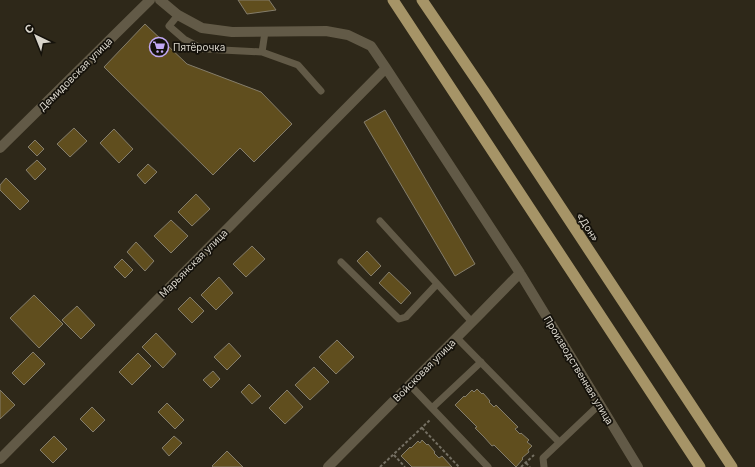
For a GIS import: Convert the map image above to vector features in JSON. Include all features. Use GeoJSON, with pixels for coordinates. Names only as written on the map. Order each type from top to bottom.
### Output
{"type":"FeatureCollection","features":[{"type":"Feature","properties":{"kind":"highway"},"geometry":{"type":"LineString","coordinates":[[393,0],[700,467]]}},
{"type":"Feature","properties":{"kind":"highway","name":"«Дон»"},"geometry":{"type":"LineString","coordinates":[[422,0],[486,94],[732,467]]}},
{"type":"Feature","properties":{"kind":"street","name":"Демидовская улица"},"geometry":{"type":"LineString","coordinates":[[0,148],[150,0]]}},
{"type":"Feature","properties":{"kind":"street","name":"Производственная улица"},"geometry":{"type":"LineString","coordinates":[[160,0],[178,15],[202,28],[232,32],[326,31],[348,35],[371,46],[520,273],[638,467]]}},
{"type":"Feature","properties":{"kind":"street","name":"Марьянская улица"},"geometry":{"type":"LineString","coordinates":[[0,459],[386,68]]}},
{"type":"Feature","properties":{"kind":"street","name":"Войсковая улица"},"geometry":{"type":"LineString","coordinates":[[328,467],[520,273]]}},
{"type":"Feature","properties":{"kind":"lane"},"geometry":{"type":"LineString","coordinates":[[178,15],[169,26],[184,39],[203,49],[262,52],[298,65],[321,91]]}},
{"type":"Feature","properties":{"kind":"lane"},"geometry":{"type":"LineString","coordinates":[[262,52],[265,32]]}},
{"type":"Feature","properties":{"kind":"lane"},"geometry":{"type":"LineString","coordinates":[[380,221],[472,322]]}},
{"type":"Feature","properties":{"kind":"lane"},"geometry":{"type":"LineString","coordinates":[[341,262],[399,319],[406,317],[437,284]]}},
{"type":"Feature","properties":{"kind":"lane"},"geometry":{"type":"LineString","coordinates":[[457,338],[559,442]]}},
{"type":"Feature","properties":{"kind":"lane"},"geometry":{"type":"LineString","coordinates":[[435,411],[481,362]]}},
{"type":"Feature","properties":{"kind":"lane"},"geometry":{"type":"LineString","coordinates":[[410,385],[488,467]]}},
{"type":"Feature","properties":{"kind":"lane"},"geometry":{"type":"LineString","coordinates":[[544,467],[543,458],[600,404]]}},
{"type":"Feature","properties":{"kind":"path"},"geometry":{"type":"LineString","coordinates":[[380,467],[422,428],[435,411]]}},
{"type":"Feature","properties":{"kind":"path"},"geometry":{"type":"LineString","coordinates":[[422,428],[459,467]]}},
{"type":"Feature","properties":{"kind":"path"},"geometry":{"type":"LineString","coordinates":[[521,467],[536,453]]}},
{"type":"Feature","properties":{"kind":"path"},"geometry":{"type":"LineString","coordinates":[[393,454],[405,467]]}},
{"type":"Feature","properties":{"kind":"path"},"geometry":{"type":"LineString","coordinates":[[526,463],[530,467]]}},
{"type":"Feature","properties":{"kind":"building"},"geometry":{"type":"Polygon","coordinates":[[[238,0],[269,0],[276,10],[247,14],[238,0]]]}},
{"type":"Feature","properties":{"kind":"building"},"geometry":{"type":"Polygon","coordinates":[[[145,24],[187,64],[261,92],[292,124],[254,162],[240,148],[213,175],[104,67],[145,24]]]}},
{"type":"Feature","properties":{"kind":"building"},"geometry":{"type":"Polygon","coordinates":[[[385,110],[475,264],[455,276],[364,122],[385,110]]]}},
{"type":"Feature","properties":{"kind":"building"},"geometry":{"type":"Polygon","coordinates":[[[74,128],[87,141],[70,157],[57,144],[74,128]]]}},
{"type":"Feature","properties":{"kind":"building"},"geometry":{"type":"Polygon","coordinates":[[[114,129],[133,149],[119,163],[100,143],[114,129]]]}},
{"type":"Feature","properties":{"kind":"building"},"geometry":{"type":"Polygon","coordinates":[[[35,140],[44,149],[37,156],[28,147],[35,140]]]}},
{"type":"Feature","properties":{"kind":"building"},"geometry":{"type":"Polygon","coordinates":[[[37,160],[46,169],[35,180],[26,170],[37,160]]]}},
{"type":"Feature","properties":{"kind":"building"},"geometry":{"type":"Polygon","coordinates":[[[148,164],[157,172],[145,184],[137,175],[148,164]]]}},
{"type":"Feature","properties":{"kind":"building"},"geometry":{"type":"Polygon","coordinates":[[[6,178],[29,201],[20,210],[0,190],[0,185],[6,178]]]}},
{"type":"Feature","properties":{"kind":"building"},"geometry":{"type":"Polygon","coordinates":[[[196,194],[210,209],[192,226],[178,212],[196,194]]]}},
{"type":"Feature","properties":{"kind":"building"},"geometry":{"type":"Polygon","coordinates":[[[171,220],[188,236],[171,253],[154,236],[171,220]]]}},
{"type":"Feature","properties":{"kind":"building"},"geometry":{"type":"Polygon","coordinates":[[[136,242],[154,261],[145,271],[127,252],[136,242]]]}},
{"type":"Feature","properties":{"kind":"building"},"geometry":{"type":"Polygon","coordinates":[[[252,246],[265,259],[246,277],[233,264],[252,246]]]}},
{"type":"Feature","properties":{"kind":"building"},"geometry":{"type":"Polygon","coordinates":[[[367,251],[381,266],[371,276],[357,261],[367,251]]]}},
{"type":"Feature","properties":{"kind":"building"},"geometry":{"type":"Polygon","coordinates":[[[122,259],[133,270],[125,278],[114,267],[122,259]]]}},
{"type":"Feature","properties":{"kind":"building"},"geometry":{"type":"Polygon","coordinates":[[[389,272],[411,293],[401,304],[379,283],[389,272]]]}},
{"type":"Feature","properties":{"kind":"building"},"geometry":{"type":"Polygon","coordinates":[[[219,277],[233,293],[216,310],[201,295],[219,277]]]}},
{"type":"Feature","properties":{"kind":"building"},"geometry":{"type":"Polygon","coordinates":[[[34,295],[63,324],[39,348],[10,318],[34,295]]]}},
{"type":"Feature","properties":{"kind":"building"},"geometry":{"type":"Polygon","coordinates":[[[190,297],[204,311],[192,323],[178,309],[190,297]]]}},
{"type":"Feature","properties":{"kind":"building"},"geometry":{"type":"Polygon","coordinates":[[[77,306],[95,325],[81,339],[62,320],[77,306]]]}},
{"type":"Feature","properties":{"kind":"building"},"geometry":{"type":"Polygon","coordinates":[[[156,333],[176,354],[163,368],[142,347],[156,333]]]}},
{"type":"Feature","properties":{"kind":"building"},"geometry":{"type":"Polygon","coordinates":[[[337,340],[354,357],[336,374],[319,357],[337,340]]]}},
{"type":"Feature","properties":{"kind":"building"},"geometry":{"type":"Polygon","coordinates":[[[229,343],[241,356],[227,370],[214,357],[229,343]]]}},
{"type":"Feature","properties":{"kind":"building"},"geometry":{"type":"Polygon","coordinates":[[[33,352],[45,364],[24,385],[12,373],[33,352]]]}},
{"type":"Feature","properties":{"kind":"building"},"geometry":{"type":"Polygon","coordinates":[[[138,353],[151,366],[132,385],[119,372],[138,353]]]}},
{"type":"Feature","properties":{"kind":"building"},"geometry":{"type":"Polygon","coordinates":[[[314,367],[329,382],[310,400],[295,385],[314,367]]]}},
{"type":"Feature","properties":{"kind":"building"},"geometry":{"type":"Polygon","coordinates":[[[213,371],[220,379],[211,388],[203,380],[213,371]]]}},
{"type":"Feature","properties":{"kind":"building"},"geometry":{"type":"Polygon","coordinates":[[[249,384],[261,396],[252,404],[241,392],[249,384]]]}},
{"type":"Feature","properties":{"kind":"building"},"geometry":{"type":"Polygon","coordinates":[[[477,389],[482,394],[483,393],[494,407],[496,405],[518,427],[515,429],[529,440],[527,442],[532,446],[528,450],[529,452],[522,458],[523,459],[516,467],[494,445],[492,446],[475,428],[477,427],[455,405],[472,390],[474,392],[477,389]]]}},
{"type":"Feature","properties":{"kind":"building"},"geometry":{"type":"Polygon","coordinates":[[[0,390],[15,405],[0,419],[0,390]]]}},
{"type":"Feature","properties":{"kind":"building"},"geometry":{"type":"Polygon","coordinates":[[[287,390],[303,407],[285,424],[269,408],[287,390]]]}},
{"type":"Feature","properties":{"kind":"building"},"geometry":{"type":"Polygon","coordinates":[[[167,403],[184,420],[175,429],[158,412],[167,403]]]}},
{"type":"Feature","properties":{"kind":"building"},"geometry":{"type":"Polygon","coordinates":[[[92,407],[105,420],[93,432],[80,419],[92,407]]]}},
{"type":"Feature","properties":{"kind":"building"},"geometry":{"type":"Polygon","coordinates":[[[54,436],[67,449],[53,463],[40,450],[54,436]]]}},
{"type":"Feature","properties":{"kind":"building"},"geometry":{"type":"Polygon","coordinates":[[[174,436],[182,443],[169,456],[162,448],[174,436]]]}},
{"type":"Feature","properties":{"kind":"building"},"geometry":{"type":"Polygon","coordinates":[[[422,440],[427,445],[428,444],[439,458],[442,456],[452,467],[412,467],[401,456],[410,447],[411,448],[418,441],[420,443],[422,440]]]}},
{"type":"Feature","properties":{"kind":"building"},"geometry":{"type":"Polygon","coordinates":[[[227,451],[243,467],[212,466],[227,451]]]}},
{"type":"Feature","properties":{"kind":"place","name":"Пятёрочка"},"geometry":{"type":"Point","coordinates":[159,47]}}]}
